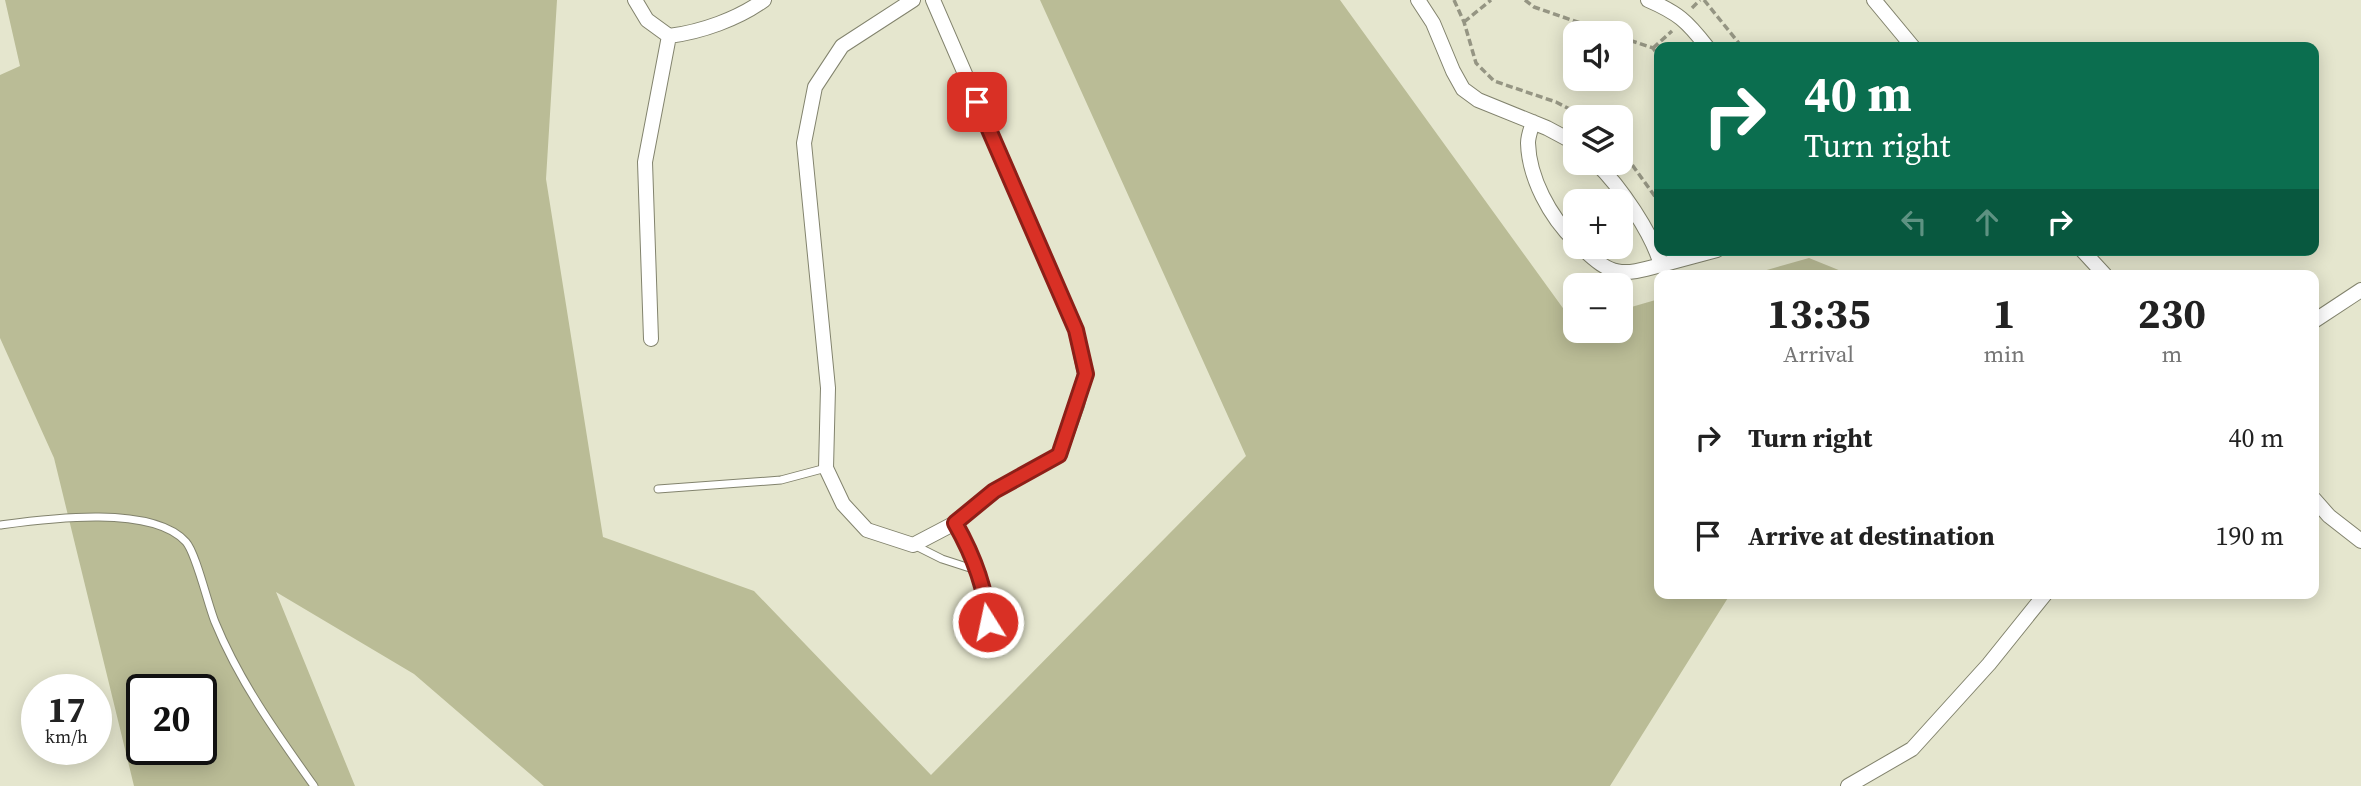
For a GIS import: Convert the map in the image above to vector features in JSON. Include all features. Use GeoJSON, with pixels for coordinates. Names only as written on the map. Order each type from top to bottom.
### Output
{"type":"FeatureCollection","features":[{"type":"Feature","properties":{"kind":"street"},"geometry":{"type":"LineString","coordinates":[[635,0],[647,20],[669,36],[688,33],[750,11],[764,0]]}},
{"type":"Feature","properties":{"kind":"street"},"geometry":{"type":"LineString","coordinates":[[913,0],[842,46],[815,87],[804,143],[828,388],[827,468],[843,504],[867,530],[913,545],[955,523],[994,491],[1059,455],[1086,374],[1076,330],[933,0]]}},
{"type":"Feature","properties":{"kind":"street"},"geometry":{"type":"LineString","coordinates":[[1418,0],[1433,23],[1463,89],[1478,100],[1563,137]]}},
{"type":"Feature","properties":{"kind":"street"},"geometry":{"type":"LineString","coordinates":[[1648,0],[1676,13],[1703,42]]}},
{"type":"Feature","properties":{"kind":"street"},"geometry":{"type":"LineString","coordinates":[[1874,0],[1909,42]]}},
{"type":"Feature","properties":{"kind":"street"},"geometry":{"type":"LineString","coordinates":[[651,339],[645,162],[669,36]]}},
{"type":"Feature","properties":{"kind":"street"},"geometry":{"type":"LineString","coordinates":[[1533,122],[1528,142],[1532,170],[1541,194],[1563,224]]}},
{"type":"Feature","properties":{"kind":"street"},"geometry":{"type":"LineString","coordinates":[[1605,175],[1654,242]]}},
{"type":"Feature","properties":{"kind":"street"},"geometry":{"type":"LineString","coordinates":[[1658,256],[1661,265]]}},
{"type":"Feature","properties":{"kind":"street"},"geometry":{"type":"LineString","coordinates":[[1594,259],[1616,272],[1636,272],[1695,256]]}},
{"type":"Feature","properties":{"kind":"street"},"geometry":{"type":"LineString","coordinates":[[2088,256],[2100,270]]}},
{"type":"Feature","properties":{"kind":"street"},"geometry":{"type":"LineString","coordinates":[[2319,318],[2361,290]]}},
{"type":"Feature","properties":{"kind":"street"},"geometry":{"type":"LineString","coordinates":[[2319,505],[2361,541]]}},
{"type":"Feature","properties":{"kind":"street"},"geometry":{"type":"LineString","coordinates":[[1848,786],[1912,749],[1989,664],[2041,599]]}},
{"type":"Feature","properties":{"kind":"lane"},"geometry":{"type":"LineString","coordinates":[[658,489],[781,480],[827,468]]}},
{"type":"Feature","properties":{"kind":"lane"},"geometry":{"type":"LineString","coordinates":[[0,525],[56,517],[141,519],[187,542],[216,623],[249,690],[314,786]]}},
{"type":"Feature","properties":{"kind":"lane"},"geometry":{"type":"LineString","coordinates":[[955,523],[976,570],[987,606],[988,622],[983,634],[975,639]]}},
{"type":"Feature","properties":{"kind":"lane"},"geometry":{"type":"LineString","coordinates":[[913,545],[942,559],[976,570]]}},
{"type":"Feature","properties":{"kind":"path"},"geometry":{"type":"LineString","coordinates":[[1454,0],[1464,22],[1476,63],[1494,81],[1563,106]]}},
{"type":"Feature","properties":{"kind":"path"},"geometry":{"type":"LineString","coordinates":[[1464,22],[1491,0]]}},
{"type":"Feature","properties":{"kind":"path"},"geometry":{"type":"LineString","coordinates":[[1525,0],[1534,8],[1573,21]]}},
{"type":"Feature","properties":{"kind":"path"},"geometry":{"type":"LineString","coordinates":[[1691,9],[1702,0],[1738,42]]}},
{"type":"Feature","properties":{"kind":"path"},"geometry":{"type":"LineString","coordinates":[[1660,42],[1678,25]]}},
{"type":"Feature","properties":{"kind":"path"},"geometry":{"type":"LineString","coordinates":[[1633,41],[1653,48]]}},
{"type":"Feature","properties":{"kind":"path"},"geometry":{"type":"LineString","coordinates":[[1633,166],[1654,195]]}},
{"type":"Feature","properties":{"kind":"green space"},"geometry":{"type":"Polygon","coordinates":[[[5,0],[557,0],[546,179],[603,537],[754,591],[931,775],[1246,456],[1040,0],[1340,0],[1563,308],[1563,343],[1633,343],[1633,307],[1654,300],[1654,599],[1727,599],[1610,786],[544,786],[414,674],[276,592],[355,786],[134,786],[129,765],[217,765],[217,674],[126,674],[126,753],[112,696],[112,674],[107,674],[54,458],[0,338],[0,75],[20,66],[5,0]]]}},
{"type":"Feature","properties":{"kind":"green space"},"geometry":{"type":"Polygon","coordinates":[[[1809,258],[1839,270],[1767,270],[1809,258]]]}},
{"type":"Feature","properties":{"kind":"route"},"geometry":{"type":"LineString","coordinates":[[977,102],[1076,330],[1086,374],[1059,455],[994,491],[955,523],[982,587],[988,622]]}}]}
